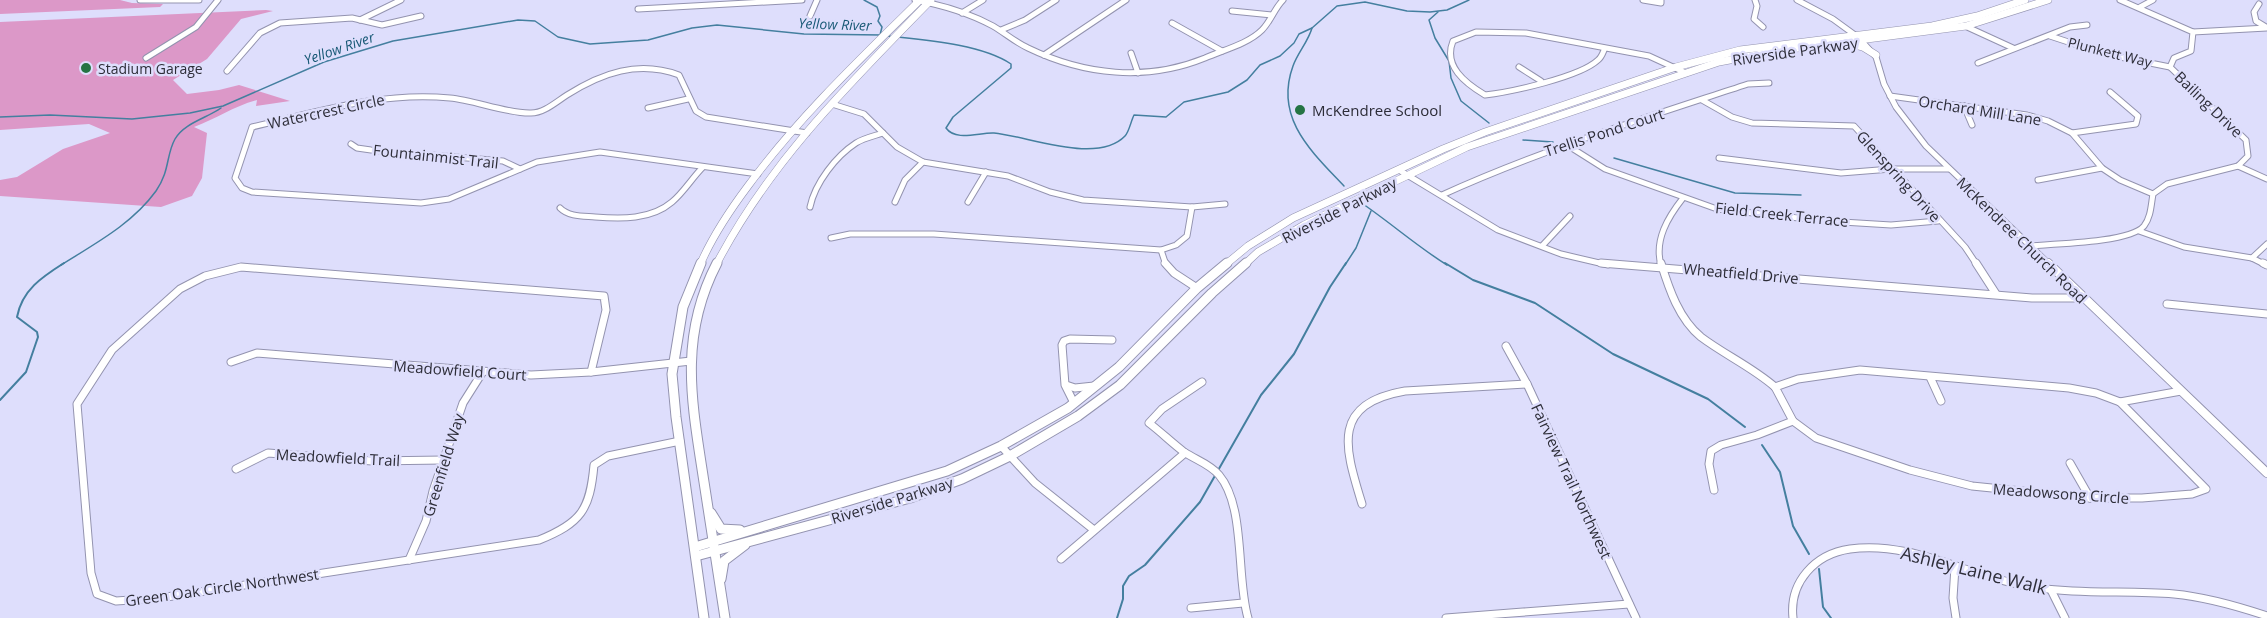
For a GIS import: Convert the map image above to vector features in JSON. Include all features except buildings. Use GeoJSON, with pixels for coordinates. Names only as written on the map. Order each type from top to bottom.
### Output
{"type":"FeatureCollection","features":[{"type":"Feature","properties":{"kind":"main road"},"geometry":{"type":"LineString","coordinates":[[704,618],[680,441],[673,363],[683,310],[708,244],[746,188],[794,131],[920,0]]}},
{"type":"Feature","properties":{"kind":"main road","name":"Riverside Parkway"},"geometry":{"type":"LineString","coordinates":[[713,546],[754,540],[910,498],[962,479],[1010,456],[1078,416],[1120,385],[1212,293],[1258,252],[1304,225],[1485,132],[1676,67],[1740,50],[1899,31],[1956,21],[2025,0]]}},
{"type":"Feature","properties":{"kind":"main road","name":"Riverside Parkway"},"geometry":{"type":"LineString","coordinates":[[695,552],[756,529],[947,471],[1001,446],[1074,403],[1119,367],[1197,288],[1248,246],[1293,218],[1403,173],[1494,136],[1686,72],[1747,56],[1966,26],[2048,0]]}},
{"type":"Feature","properties":{"kind":"main road"},"geometry":{"type":"LineString","coordinates":[[725,618],[690,384],[693,335],[704,290],[719,254],[740,216],[832,104],[930,1]]}},
{"type":"Feature","properties":{"kind":"main road"},"geometry":{"type":"LineString","coordinates":[[1876,55],[1874,44],[1883,38]]}},
{"type":"Feature","properties":{"kind":"main road"},"geometry":{"type":"LineString","coordinates":[[1842,43],[1863,47],[1876,55]]}},
{"type":"Feature","properties":{"kind":"main road"},"geometry":{"type":"LineString","coordinates":[[707,506],[723,530],[756,529]]}},
{"type":"Feature","properties":{"kind":"main road"},"geometry":{"type":"LineString","coordinates":[[720,585],[724,561],[736,550],[754,540]]}},
{"type":"Feature","properties":{"kind":"street"},"geometry":{"type":"LineString","coordinates":[[140,0],[199,0]]}},
{"type":"Feature","properties":{"kind":"street"},"geometry":{"type":"LineString","coordinates":[[146,58],[196,27],[219,0]]}},
{"type":"Feature","properties":{"kind":"street"},"geometry":{"type":"LineString","coordinates":[[360,20],[401,0]]}},
{"type":"Feature","properties":{"kind":"street"},"geometry":{"type":"LineString","coordinates":[[638,9],[802,0]]}},
{"type":"Feature","properties":{"kind":"street"},"geometry":{"type":"LineString","coordinates":[[810,16],[817,0]]}},
{"type":"Feature","properties":{"kind":"street"},"geometry":{"type":"LineString","coordinates":[[915,0],[930,1],[962,13],[1001,30],[1025,47],[1092,72],[1126,74],[1182,67],[1222,51],[1261,31],[1274,9],[1283,0]]}},
{"type":"Feature","properties":{"kind":"street"},"geometry":{"type":"LineString","coordinates":[[962,13],[983,0]]}},
{"type":"Feature","properties":{"kind":"street"},"geometry":{"type":"LineString","coordinates":[[1001,30],[1025,20],[1056,0]]}},
{"type":"Feature","properties":{"kind":"street"},"geometry":{"type":"LineString","coordinates":[[1044,55],[1126,0]]}},
{"type":"Feature","properties":{"kind":"street"},"geometry":{"type":"LineString","coordinates":[[1643,0],[1661,3],[1661,0]]}},
{"type":"Feature","properties":{"kind":"street"},"geometry":{"type":"LineString","coordinates":[[1755,0],[1757,6],[1754,19],[1763,27]]}},
{"type":"Feature","properties":{"kind":"street","name":"McKendree Church Road"},"geometry":{"type":"LineString","coordinates":[[1797,0],[1833,19],[1863,41],[1876,55],[1890,96],[1908,125],[1949,169],[2267,473]]}},
{"type":"Feature","properties":{"kind":"street"},"geometry":{"type":"LineString","coordinates":[[2120,0],[2193,32],[2267,28]]}},
{"type":"Feature","properties":{"kind":"street"},"geometry":{"type":"LineString","coordinates":[[2140,7],[2153,0]]}},
{"type":"Feature","properties":{"kind":"street"},"geometry":{"type":"LineString","coordinates":[[2259,4],[2254,12],[2256,21],[2267,28]]}},
{"type":"Feature","properties":{"kind":"street"},"geometry":{"type":"LineString","coordinates":[[1232,12],[1272,15]]}},
{"type":"Feature","properties":{"kind":"street"},"geometry":{"type":"LineString","coordinates":[[226,71],[260,33],[274,25],[299,20],[352,18],[370,24],[389,24],[421,16]]}},
{"type":"Feature","properties":{"kind":"street"},"geometry":{"type":"LineString","coordinates":[[1956,21],[2013,48]]}},
{"type":"Feature","properties":{"kind":"street"},"geometry":{"type":"LineString","coordinates":[[1172,23],[1222,51]]}},
{"type":"Feature","properties":{"kind":"street"},"geometry":{"type":"LineString","coordinates":[[1978,63],[2070,27],[2087,25]]}},
{"type":"Feature","properties":{"kind":"street"},"geometry":{"type":"LineString","coordinates":[[1605,48],[1602,56],[1594,64],[1497,94],[1485,95],[1471,86],[1455,70],[1449,51],[1451,45],[1463,36],[1476,32],[1526,33],[1648,56],[1686,72]]}},
{"type":"Feature","properties":{"kind":"street","name":"Bailing Drive"},"geometry":{"type":"LineString","coordinates":[[2193,32],[2191,51],[2174,58],[2170,67],[2246,140],[2248,156],[2238,166]]}},
{"type":"Feature","properties":{"kind":"street","name":"Plunkett Way"},"geometry":{"type":"LineString","coordinates":[[2050,36],[2105,54],[2170,67]]}},
{"type":"Feature","properties":{"kind":"street"},"geometry":{"type":"LineString","coordinates":[[1131,53],[1138,73]]}},
{"type":"Feature","properties":{"kind":"street"},"geometry":{"type":"LineString","coordinates":[[1520,67],[1540,81]]}},
{"type":"Feature","properties":{"kind":"street","name":"Watercrest Circle"},"geometry":{"type":"LineString","coordinates":[[758,174],[600,152],[561,156],[449,199],[421,203],[252,192],[242,188],[235,178],[252,127],[379,98],[450,98],[531,113],[548,108],[605,74],[624,69],[666,70],[679,75],[688,99],[696,111],[706,117],[794,131]]}},
{"type":"Feature","properties":{"kind":"street","name":"Trellis Pond Court"},"geometry":{"type":"LineString","coordinates":[[1442,195],[1497,169],[1567,145],[1748,84],[1769,83]]}},
{"type":"Feature","properties":{"kind":"street"},"geometry":{"type":"LineString","coordinates":[[2072,133],[2136,124],[2138,116],[2110,92]]}},
{"type":"Feature","properties":{"kind":"street","name":"Orchard Mill Lane"},"geometry":{"type":"LineString","coordinates":[[1890,96],[2027,115],[2048,121],[2072,133],[2102,168],[2120,180],[2153,194]]}},
{"type":"Feature","properties":{"kind":"street"},"geometry":{"type":"LineString","coordinates":[[648,108],[688,99]]}},
{"type":"Feature","properties":{"kind":"street","name":"Glenspring Drive"},"geometry":{"type":"LineString","coordinates":[[1702,100],[1732,117],[1752,123],[1854,126],[1938,221],[1965,247],[1996,294]]}},
{"type":"Feature","properties":{"kind":"street"},"geometry":{"type":"LineString","coordinates":[[832,104],[864,114],[907,153],[923,162],[986,172],[1023,181],[1050,192],[1074,198],[1192,207],[1225,204]]}},
{"type":"Feature","properties":{"kind":"street"},"geometry":{"type":"LineString","coordinates":[[1964,106],[1972,125]]}},
{"type":"Feature","properties":{"kind":"street"},"geometry":{"type":"LineString","coordinates":[[794,131],[807,133]]}},
{"type":"Feature","properties":{"kind":"street"},"geometry":{"type":"LineString","coordinates":[[810,207],[810,201],[817,187],[847,150],[861,141],[883,133]]}},
{"type":"Feature","properties":{"kind":"street","name":"Fountainmist Trail"},"geometry":{"type":"LineString","coordinates":[[351,144],[357,148],[371,150],[495,160],[520,170]]}},
{"type":"Feature","properties":{"kind":"street","name":"Field Creek Terrace"},"geometry":{"type":"LineString","coordinates":[[1567,145],[1605,169],[1717,209],[1826,221],[1891,225],[1938,221]]}},
{"type":"Feature","properties":{"kind":"street"},"geometry":{"type":"LineString","coordinates":[[1719,158],[1841,173],[1891,169],[1949,169]]}},
{"type":"Feature","properties":{"kind":"street"},"geometry":{"type":"LineString","coordinates":[[895,202],[905,180],[923,162]]}},
{"type":"Feature","properties":{"kind":"street"},"geometry":{"type":"LineString","coordinates":[[2139,231],[2148,220],[2153,194],[2167,184],[2238,166],[2267,179]]}},
{"type":"Feature","properties":{"kind":"street"},"geometry":{"type":"LineString","coordinates":[[560,208],[566,214],[620,218],[646,217],[670,204],[704,167]]}},
{"type":"Feature","properties":{"kind":"street"},"geometry":{"type":"LineString","coordinates":[[2038,180],[2102,168]]}},
{"type":"Feature","properties":{"kind":"street"},"geometry":{"type":"LineString","coordinates":[[968,202],[971,193],[986,172]]}},
{"type":"Feature","properties":{"kind":"street","name":"Wheatfield Drive"},"geometry":{"type":"LineString","coordinates":[[1403,173],[1498,230],[1581,260],[1610,265],[1662,267],[2032,298],[2082,298]]}},
{"type":"Feature","properties":{"kind":"street","name":"Meadowsong Circle"},"geometry":{"type":"LineString","coordinates":[[1683,198],[1670,216],[1662,233],[1658,254],[1682,315],[1700,336],[1758,371],[1775,387],[1793,422],[1816,438],[1844,449],[1972,486],[2090,498],[2142,498],[2192,494],[2206,489],[2120,402],[2096,393],[2069,388],[1860,370],[1798,379],[1775,387]]}},
{"type":"Feature","properties":{"kind":"street"},"geometry":{"type":"LineString","coordinates":[[831,238],[850,234],[934,234],[1161,250],[1176,245],[1187,236],[1192,207]]}},
{"type":"Feature","properties":{"kind":"street"},"geometry":{"type":"LineString","coordinates":[[1542,246],[1570,216]]}},
{"type":"Feature","properties":{"kind":"street"},"geometry":{"type":"LineString","coordinates":[[2028,246],[2106,239],[2139,231],[2184,247],[2252,258],[2267,265]]}},
{"type":"Feature","properties":{"kind":"street"},"geometry":{"type":"LineString","coordinates":[[2252,258],[2267,244]]}},
{"type":"Feature","properties":{"kind":"street"},"geometry":{"type":"LineString","coordinates":[[1161,250],[1163,262],[1172,273],[1197,288]]}},
{"type":"Feature","properties":{"kind":"street","name":"Green Oak Circle Northwest"},"geometry":{"type":"LineString","coordinates":[[591,372],[606,310],[604,296],[241,267],[205,276],[180,289],[112,350],[77,404],[91,573],[97,594],[116,601],[160,598],[539,540],[568,529],[589,507],[594,465],[608,456],[680,441]]}},
{"type":"Feature","properties":{"kind":"street"},"geometry":{"type":"LineString","coordinates":[[2167,304],[2267,314]]}},
{"type":"Feature","properties":{"kind":"street"},"geometry":{"type":"LineString","coordinates":[[1074,403],[1065,385],[1062,345],[1064,341],[1070,339],[1112,340]]}},
{"type":"Feature","properties":{"kind":"street","name":"Fairview Trail Northwest"},"geometry":{"type":"LineString","coordinates":[[1506,345],[1527,384],[1636,618]]}},
{"type":"Feature","properties":{"kind":"street","name":"Meadowfield Court"},"geometry":{"type":"LineString","coordinates":[[231,362],[257,353],[483,373],[531,375],[591,372],[692,361]]}},
{"type":"Feature","properties":{"kind":"street","name":"Greenfield Way"},"geometry":{"type":"LineString","coordinates":[[409,560],[426,521],[432,491],[462,403],[483,373]]}},
{"type":"Feature","properties":{"kind":"street"},"geometry":{"type":"LineString","coordinates":[[1930,377],[1941,401]]}},
{"type":"Feature","properties":{"kind":"street"},"geometry":{"type":"LineString","coordinates":[[1202,382],[1162,409],[1149,423],[1185,453],[1202,462],[1220,476],[1234,510],[1243,603],[1248,618]]}},
{"type":"Feature","properties":{"kind":"street"},"geometry":{"type":"LineString","coordinates":[[1362,504],[1350,464],[1347,435],[1359,410],[1377,397],[1404,391],[1527,384]]}},
{"type":"Feature","properties":{"kind":"street"},"geometry":{"type":"LineString","coordinates":[[1065,385],[1075,388],[1094,386]]}},
{"type":"Feature","properties":{"kind":"street"},"geometry":{"type":"LineString","coordinates":[[2120,402],[2181,391]]}},
{"type":"Feature","properties":{"kind":"street"},"geometry":{"type":"LineString","coordinates":[[1714,490],[1709,464],[1711,451],[1721,445],[1793,422]]}},
{"type":"Feature","properties":{"kind":"street"},"geometry":{"type":"LineString","coordinates":[[1001,446],[1035,483],[1094,530]]}},
{"type":"Feature","properties":{"kind":"street","name":"Meadowfield Trail"},"geometry":{"type":"LineString","coordinates":[[236,468],[268,453],[372,461],[444,460]]}},
{"type":"Feature","properties":{"kind":"street"},"geometry":{"type":"LineString","coordinates":[[1061,559],[1185,453]]}},
{"type":"Feature","properties":{"kind":"street"},"geometry":{"type":"LineString","coordinates":[[2070,463],[2090,498]]}},
{"type":"Feature","properties":{"kind":"street","name":"Ashley Laine Walk"},"geometry":{"type":"LineString","coordinates":[[1793,618],[1793,594],[1802,575],[1820,559],[1849,549],[1884,547],[2023,586],[2051,590],[2174,594],[2232,604],[2267,616]]}},
{"type":"Feature","properties":{"kind":"street"},"geometry":{"type":"LineString","coordinates":[[1955,567],[1953,598],[1956,618]]}},
{"type":"Feature","properties":{"kind":"street"},"geometry":{"type":"LineString","coordinates":[[2051,590],[2065,618]]}},
{"type":"Feature","properties":{"kind":"street"},"geometry":{"type":"LineString","coordinates":[[1191,608],[1243,603]]}},
{"type":"Feature","properties":{"kind":"street"},"geometry":{"type":"LineString","coordinates":[[1446,618],[1629,604]]}},
{"type":"Feature","properties":{"kind":"shaded area"},"geometry":{"type":"Polygon","coordinates":[[[0,0],[120,0],[132,3],[163,4],[160,7],[0,14],[0,0]]]}},
{"type":"Feature","properties":{"kind":"shaded area"},"geometry":{"type":"Polygon","coordinates":[[[273,11],[241,19],[207,59],[173,80],[187,94],[239,85],[290,101],[256,106],[257,100],[194,127],[207,133],[202,178],[192,196],[161,207],[0,196],[0,180],[17,177],[63,149],[110,133],[89,124],[0,130],[0,22],[273,11]]]}},
{"type":"Feature","properties":{"kind":"waterway"},"geometry":{"type":"LineString","coordinates":[[864,0],[877,7],[880,16],[878,21],[882,27],[880,35]]}},
{"type":"Feature","properties":{"kind":"waterway","name":"Yellow River"},"geometry":{"type":"LineString","coordinates":[[1312,28],[1337,6],[1365,2],[1407,11],[1430,12],[1447,10],[1469,0]]}},
{"type":"Feature","properties":{"kind":"waterway"},"geometry":{"type":"LineString","coordinates":[[1438,12],[1429,20],[1435,38],[1449,61],[1451,78],[1461,101],[1489,123]]}},
{"type":"Feature","properties":{"kind":"waterway","name":"Yellow River"},"geometry":{"type":"LineString","coordinates":[[0,117],[50,115],[132,119],[190,113],[223,106],[324,62],[393,41],[518,20],[535,21],[558,37],[590,44],[648,40],[692,28],[717,25],[804,34],[880,35]]}},
{"type":"Feature","properties":{"kind":"waterway","name":"Yellow River"},"geometry":{"type":"LineString","coordinates":[[888,36],[968,47],[999,57],[1011,64],[1011,68],[953,117],[946,128],[950,132],[956,135],[994,133],[1080,149],[1113,144],[1128,132],[1134,115],[1166,117],[1184,102],[1228,92],[1247,80],[1260,65],[1280,56],[1294,43],[1299,34],[1312,28]]}},
{"type":"Feature","properties":{"kind":"waterway"},"geometry":{"type":"LineString","coordinates":[[1312,28],[1293,66],[1288,85],[1288,102],[1292,118],[1308,146],[1344,186]]}},
{"type":"Feature","properties":{"kind":"waterway"},"geometry":{"type":"LineString","coordinates":[[62,264],[113,232],[136,213],[160,184],[172,145],[179,133],[221,108]]}},
{"type":"Feature","properties":{"kind":"waterway"},"geometry":{"type":"LineString","coordinates":[[1523,140],[1553,142]]}},
{"type":"Feature","properties":{"kind":"waterway"},"geometry":{"type":"LineString","coordinates":[[1614,158],[1735,193],[1801,195]]}},
{"type":"Feature","properties":{"kind":"waterway"},"geometry":{"type":"LineString","coordinates":[[1363,204],[1447,265]]}},
{"type":"Feature","properties":{"kind":"waterway"},"geometry":{"type":"LineString","coordinates":[[1345,265],[1356,248],[1371,211]]}},
{"type":"Feature","properties":{"kind":"waterway"},"geometry":{"type":"LineString","coordinates":[[1117,618],[1123,599],[1123,586],[1129,576],[1145,565],[1200,502],[1261,395],[1294,354],[1330,287],[1346,263]]}},
{"type":"Feature","properties":{"kind":"waterway"},"geometry":{"type":"LineString","coordinates":[[1445,263],[1473,280],[1535,303],[1613,354],[1708,399],[1745,427]]}},
{"type":"Feature","properties":{"kind":"waterway"},"geometry":{"type":"LineString","coordinates":[[0,400],[26,372],[38,337],[37,332],[17,317],[23,299],[34,285],[62,264]]}},
{"type":"Feature","properties":{"kind":"waterway"},"geometry":{"type":"LineString","coordinates":[[1762,445],[1780,472],[1793,526],[1809,554]]}},
{"type":"Feature","properties":{"kind":"waterway"},"geometry":{"type":"LineString","coordinates":[[1819,569],[1823,607],[1831,618]]}},
{"type":"Feature","properties":{"kind":"place","name":"Stadium Garage"},"geometry":{"type":"Point","coordinates":[86,68]}},
{"type":"Feature","properties":{"kind":"place","name":"McKendree School"},"geometry":{"type":"Point","coordinates":[1300,110]}}]}
